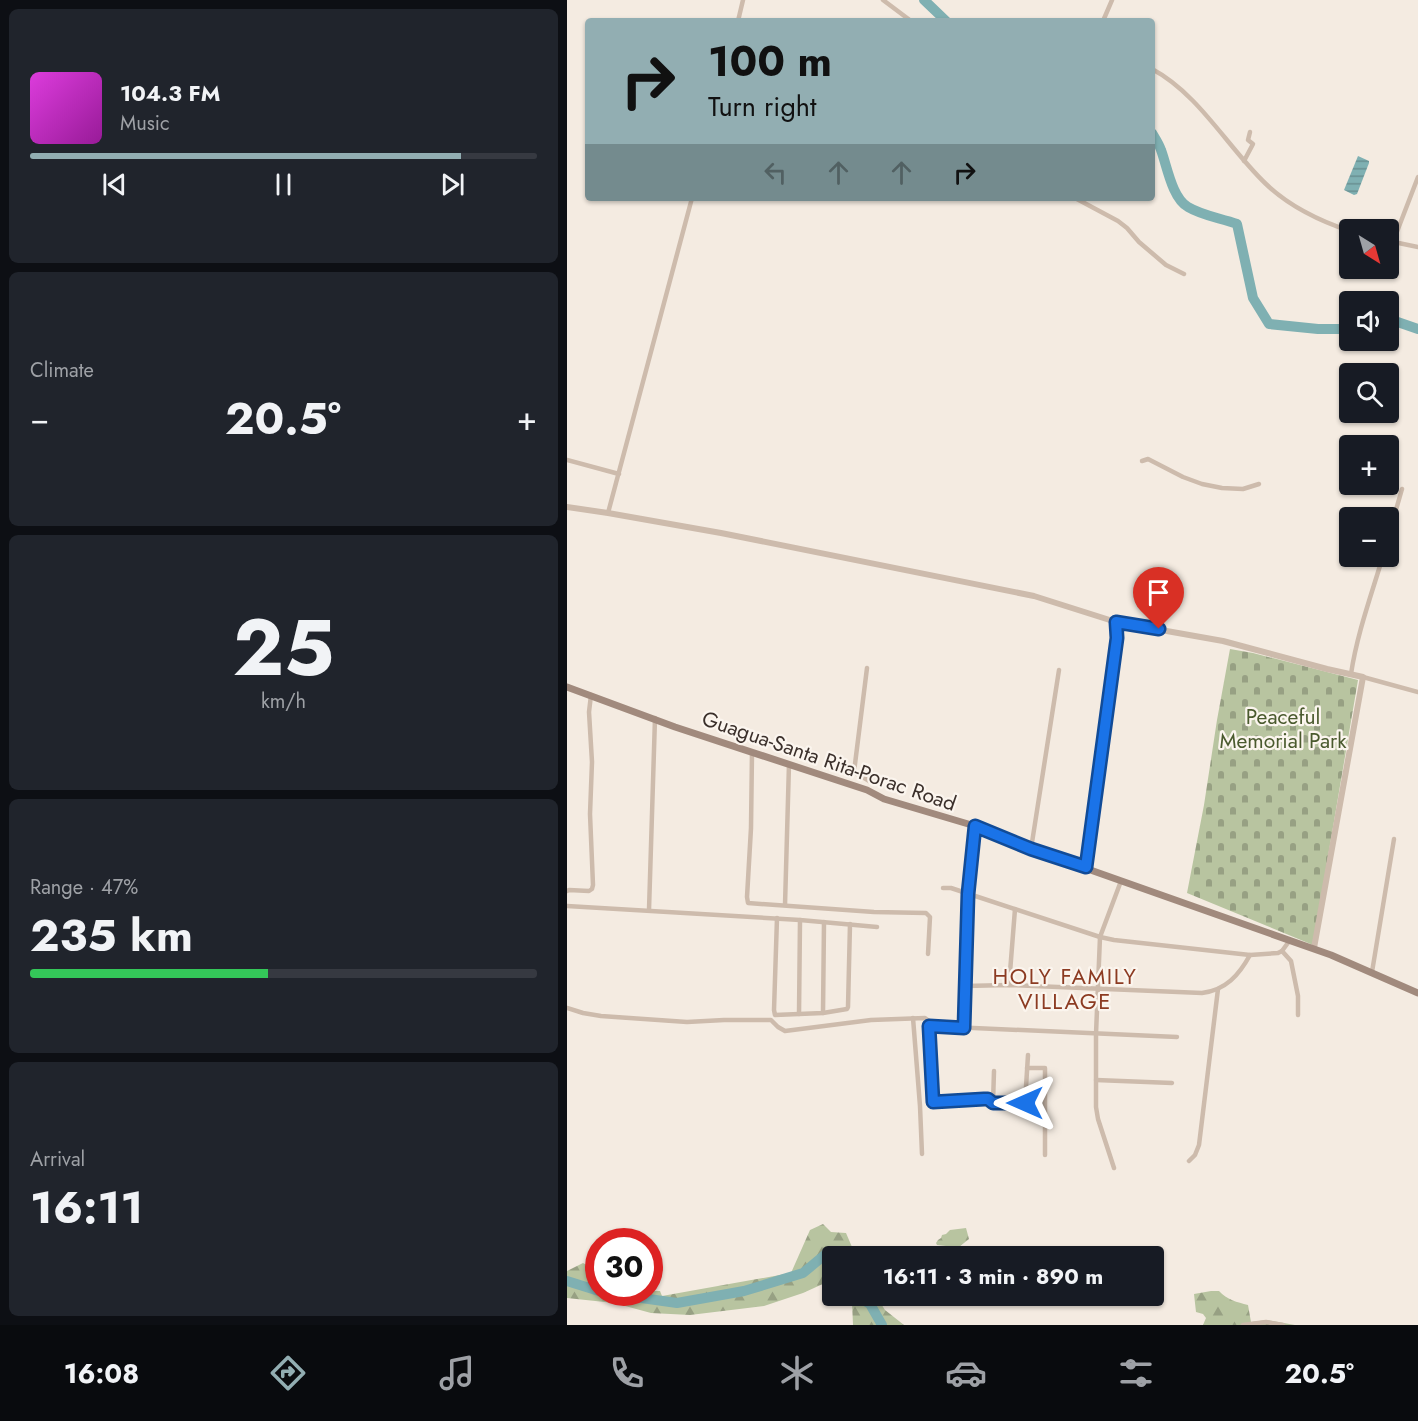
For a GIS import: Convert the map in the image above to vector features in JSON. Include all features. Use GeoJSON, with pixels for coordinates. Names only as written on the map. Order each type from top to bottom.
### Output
{"type":"FeatureCollection","features":[{"type":"Feature","properties":{"kind":"main road","name":"Guagua-Santa Rita-Porac Road"},"geometry":{"type":"LineString","coordinates":[[567,687],[675,727],[867,790],[884,798],[975,826],[1031,849],[1314,948],[1418,993]]}},
{"type":"Feature","properties":{"kind":"street"},"geometry":{"type":"LineString","coordinates":[[739,18],[743,0]]}},
{"type":"Feature","properties":{"kind":"street"},"geometry":{"type":"LineString","coordinates":[[883,0],[907,18]]}},
{"type":"Feature","properties":{"kind":"street"},"geometry":{"type":"LineString","coordinates":[[1104,18],[1112,0]]}},
{"type":"Feature","properties":{"kind":"street"},"geometry":{"type":"LineString","coordinates":[[1155,71],[1175,84],[1212,122],[1265,184],[1287,201],[1339,228]]}},
{"type":"Feature","properties":{"kind":"street"},"geometry":{"type":"LineString","coordinates":[[1244,161],[1253,144],[1248,140],[1251,132]]}},
{"type":"Feature","properties":{"kind":"street"},"geometry":{"type":"LineString","coordinates":[[1399,223],[1418,177]]}},
{"type":"Feature","properties":{"kind":"street"},"geometry":{"type":"LineString","coordinates":[[608,513],[691,201]]}},
{"type":"Feature","properties":{"kind":"street"},"geometry":{"type":"LineString","coordinates":[[1081,201],[1118,221],[1166,265],[1184,274]]}},
{"type":"Feature","properties":{"kind":"street"},"geometry":{"type":"LineString","coordinates":[[1399,243],[1418,247]]}},
{"type":"Feature","properties":{"kind":"street"},"geometry":{"type":"LineString","coordinates":[[1142,461],[1148,459],[1201,484],[1243,489],[1259,484]]}},
{"type":"Feature","properties":{"kind":"street"},"geometry":{"type":"LineString","coordinates":[[567,460],[619,474]]}},
{"type":"Feature","properties":{"kind":"street"},"geometry":{"type":"LineString","coordinates":[[1397,507],[1402,489]]}},
{"type":"Feature","properties":{"kind":"street"},"geometry":{"type":"LineString","coordinates":[[567,507],[721,533],[1034,596],[1116,622],[1223,641],[1418,692]]}},
{"type":"Feature","properties":{"kind":"street"},"geometry":{"type":"LineString","coordinates":[[1351,674],[1361,628],[1380,567]]}},
{"type":"Feature","properties":{"kind":"street"},"geometry":{"type":"LineString","coordinates":[[1086,867],[1117,638],[1116,622]]}},
{"type":"Feature","properties":{"kind":"street"},"geometry":{"type":"LineString","coordinates":[[867,668],[854,772],[871,782]]}},
{"type":"Feature","properties":{"kind":"street"},"geometry":{"type":"LineString","coordinates":[[1031,849],[1059,670]]}},
{"type":"Feature","properties":{"kind":"street"},"geometry":{"type":"LineString","coordinates":[[1314,948],[1363,677]]}},
{"type":"Feature","properties":{"kind":"street"},"geometry":{"type":"LineString","coordinates":[[567,891],[592,889],[590,814],[592,762],[589,712],[591,696]]}},
{"type":"Feature","properties":{"kind":"street"},"geometry":{"type":"LineString","coordinates":[[649,910],[655,718]]}},
{"type":"Feature","properties":{"kind":"street"},"geometry":{"type":"LineString","coordinates":[[752,752],[748,903],[929,914],[928,954]]}},
{"type":"Feature","properties":{"kind":"street"},"geometry":{"type":"LineString","coordinates":[[785,905],[789,764]]}},
{"type":"Feature","properties":{"kind":"street"},"geometry":{"type":"LineString","coordinates":[[964,1028],[968,894],[975,826]]}},
{"type":"Feature","properties":{"kind":"street"},"geometry":{"type":"LineString","coordinates":[[1372,972],[1394,839]]}},
{"type":"Feature","properties":{"kind":"street"},"geometry":{"type":"LineString","coordinates":[[1114,1168],[1096,1107],[1096,1034],[1100,937],[1121,881]]}},
{"type":"Feature","properties":{"kind":"street"},"geometry":{"type":"LineString","coordinates":[[943,888],[951,888],[1114,940],[1250,955],[1275,954],[1282,951],[1290,940]]}},
{"type":"Feature","properties":{"kind":"street"},"geometry":{"type":"LineString","coordinates":[[567,906],[777,918],[877,927]]}},
{"type":"Feature","properties":{"kind":"street"},"geometry":{"type":"LineString","coordinates":[[1009,985],[1015,909]]}},
{"type":"Feature","properties":{"kind":"street"},"geometry":{"type":"LineString","coordinates":[[777,918],[774,1013],[778,1015],[845,1010],[848,1007],[850,924]]}},
{"type":"Feature","properties":{"kind":"street"},"geometry":{"type":"LineString","coordinates":[[799,1014],[800,920]]}},
{"type":"Feature","properties":{"kind":"street"},"geometry":{"type":"LineString","coordinates":[[823,922],[823,1012]]}},
{"type":"Feature","properties":{"kind":"street"},"geometry":{"type":"LineString","coordinates":[[1282,951],[1291,961],[1298,996],[1298,1016]]}},
{"type":"Feature","properties":{"kind":"street"},"geometry":{"type":"LineString","coordinates":[[965,986],[1009,985],[1205,993],[1229,983],[1250,955]]}},
{"type":"Feature","properties":{"kind":"street"},"geometry":{"type":"LineString","coordinates":[[1189,1161],[1195,1155],[1199,1145],[1218,989]]}},
{"type":"Feature","properties":{"kind":"street"},"geometry":{"type":"LineString","coordinates":[[567,1008],[601,1016],[687,1022],[771,1020],[785,1031],[871,1020],[928,1019],[933,1102],[988,1099],[993,1103],[1025,1103],[1028,1055]]}},
{"type":"Feature","properties":{"kind":"street"},"geometry":{"type":"LineString","coordinates":[[913,1018],[922,1154]]}},
{"type":"Feature","properties":{"kind":"street"},"geometry":{"type":"LineString","coordinates":[[929,1026],[1177,1037]]}},
{"type":"Feature","properties":{"kind":"street"},"geometry":{"type":"LineString","coordinates":[[1027,1068],[1045,1068],[1045,1155]]}},
{"type":"Feature","properties":{"kind":"street"},"geometry":{"type":"LineString","coordinates":[[993,1103],[994,1071]]}},
{"type":"Feature","properties":{"kind":"street"},"geometry":{"type":"LineString","coordinates":[[1096,1080],[1172,1083]]}},
{"type":"Feature","properties":{"kind":"street"},"geometry":{"type":"LineString","coordinates":[[1243,1325],[1266,1322],[1283,1325]]}},
{"type":"Feature","properties":{"kind":"green space","name":"Peaceful Memorial Park"},"geometry":{"type":"Polygon","coordinates":[[[1230,649],[1358,680],[1313,945],[1187,893],[1230,649]]]}},
{"type":"Feature","properties":{"kind":"green space"},"geometry":{"type":"Polygon","coordinates":[[[823,1224],[831,1232],[846,1233],[852,1246],[822,1246],[822,1284],[803,1293],[764,1306],[690,1315],[651,1313],[625,1306],[663,1306],[663,1296],[791,1273],[810,1230],[823,1224]]]}},
{"type":"Feature","properties":{"kind":"green space"},"geometry":{"type":"Polygon","coordinates":[[[966,1228],[969,1239],[960,1246],[937,1245],[942,1235],[950,1230],[966,1228]]]}},
{"type":"Feature","properties":{"kind":"green space"},"geometry":{"type":"Polygon","coordinates":[[[585,1264],[585,1300],[567,1298],[567,1271],[585,1264]]]}},
{"type":"Feature","properties":{"kind":"green space"},"geometry":{"type":"Polygon","coordinates":[[[1219,1291],[1229,1299],[1248,1305],[1251,1322],[1267,1320],[1295,1325],[1203,1325],[1206,1318],[1203,1314],[1196,1312],[1194,1294],[1219,1291]]]}},
{"type":"Feature","properties":{"kind":"green space"},"geometry":{"type":"Polygon","coordinates":[[[852,1306],[882,1306],[904,1325],[853,1325],[852,1306]]]}},
{"type":"Feature","properties":{"kind":"water"},"geometry":{"type":"Polygon","coordinates":[[[1358,156],[1369,163],[1357,194],[1354,195],[1344,190],[1358,156]]]}},
{"type":"Feature","properties":{"kind":"waterway"},"geometry":{"type":"LineString","coordinates":[[924,0],[943,18]]}},
{"type":"Feature","properties":{"kind":"waterway"},"geometry":{"type":"LineString","coordinates":[[1155,139],[1174,189],[1182,203],[1200,213],[1237,224],[1253,298],[1269,324],[1339,329]]}},
{"type":"Feature","properties":{"kind":"waterway"},"geometry":{"type":"LineString","coordinates":[[1399,322],[1418,329]]}},
{"type":"Feature","properties":{"kind":"waterway"},"geometry":{"type":"LineString","coordinates":[[663,1301],[677,1303],[744,1291],[803,1273],[822,1257]]}},
{"type":"Feature","properties":{"kind":"waterway"},"geometry":{"type":"LineString","coordinates":[[567,1281],[585,1287]]}},
{"type":"Feature","properties":{"kind":"waterway"},"geometry":{"type":"LineString","coordinates":[[871,1306],[882,1325]]}},
{"type":"Feature","properties":{"kind":"district","name":"HOLY FAMILY VILLAGE"},"geometry":{"type":"Point","coordinates":[1065,988]}},
{"type":"Feature","properties":{"kind":"route"},"geometry":{"type":"LineString","coordinates":[[1025,1103],[993,1103],[988,1099],[933,1102],[929,1026],[964,1028],[968,894],[975,826],[1031,849],[1086,867],[1117,638],[1116,622],[1159,629]]}}]}
